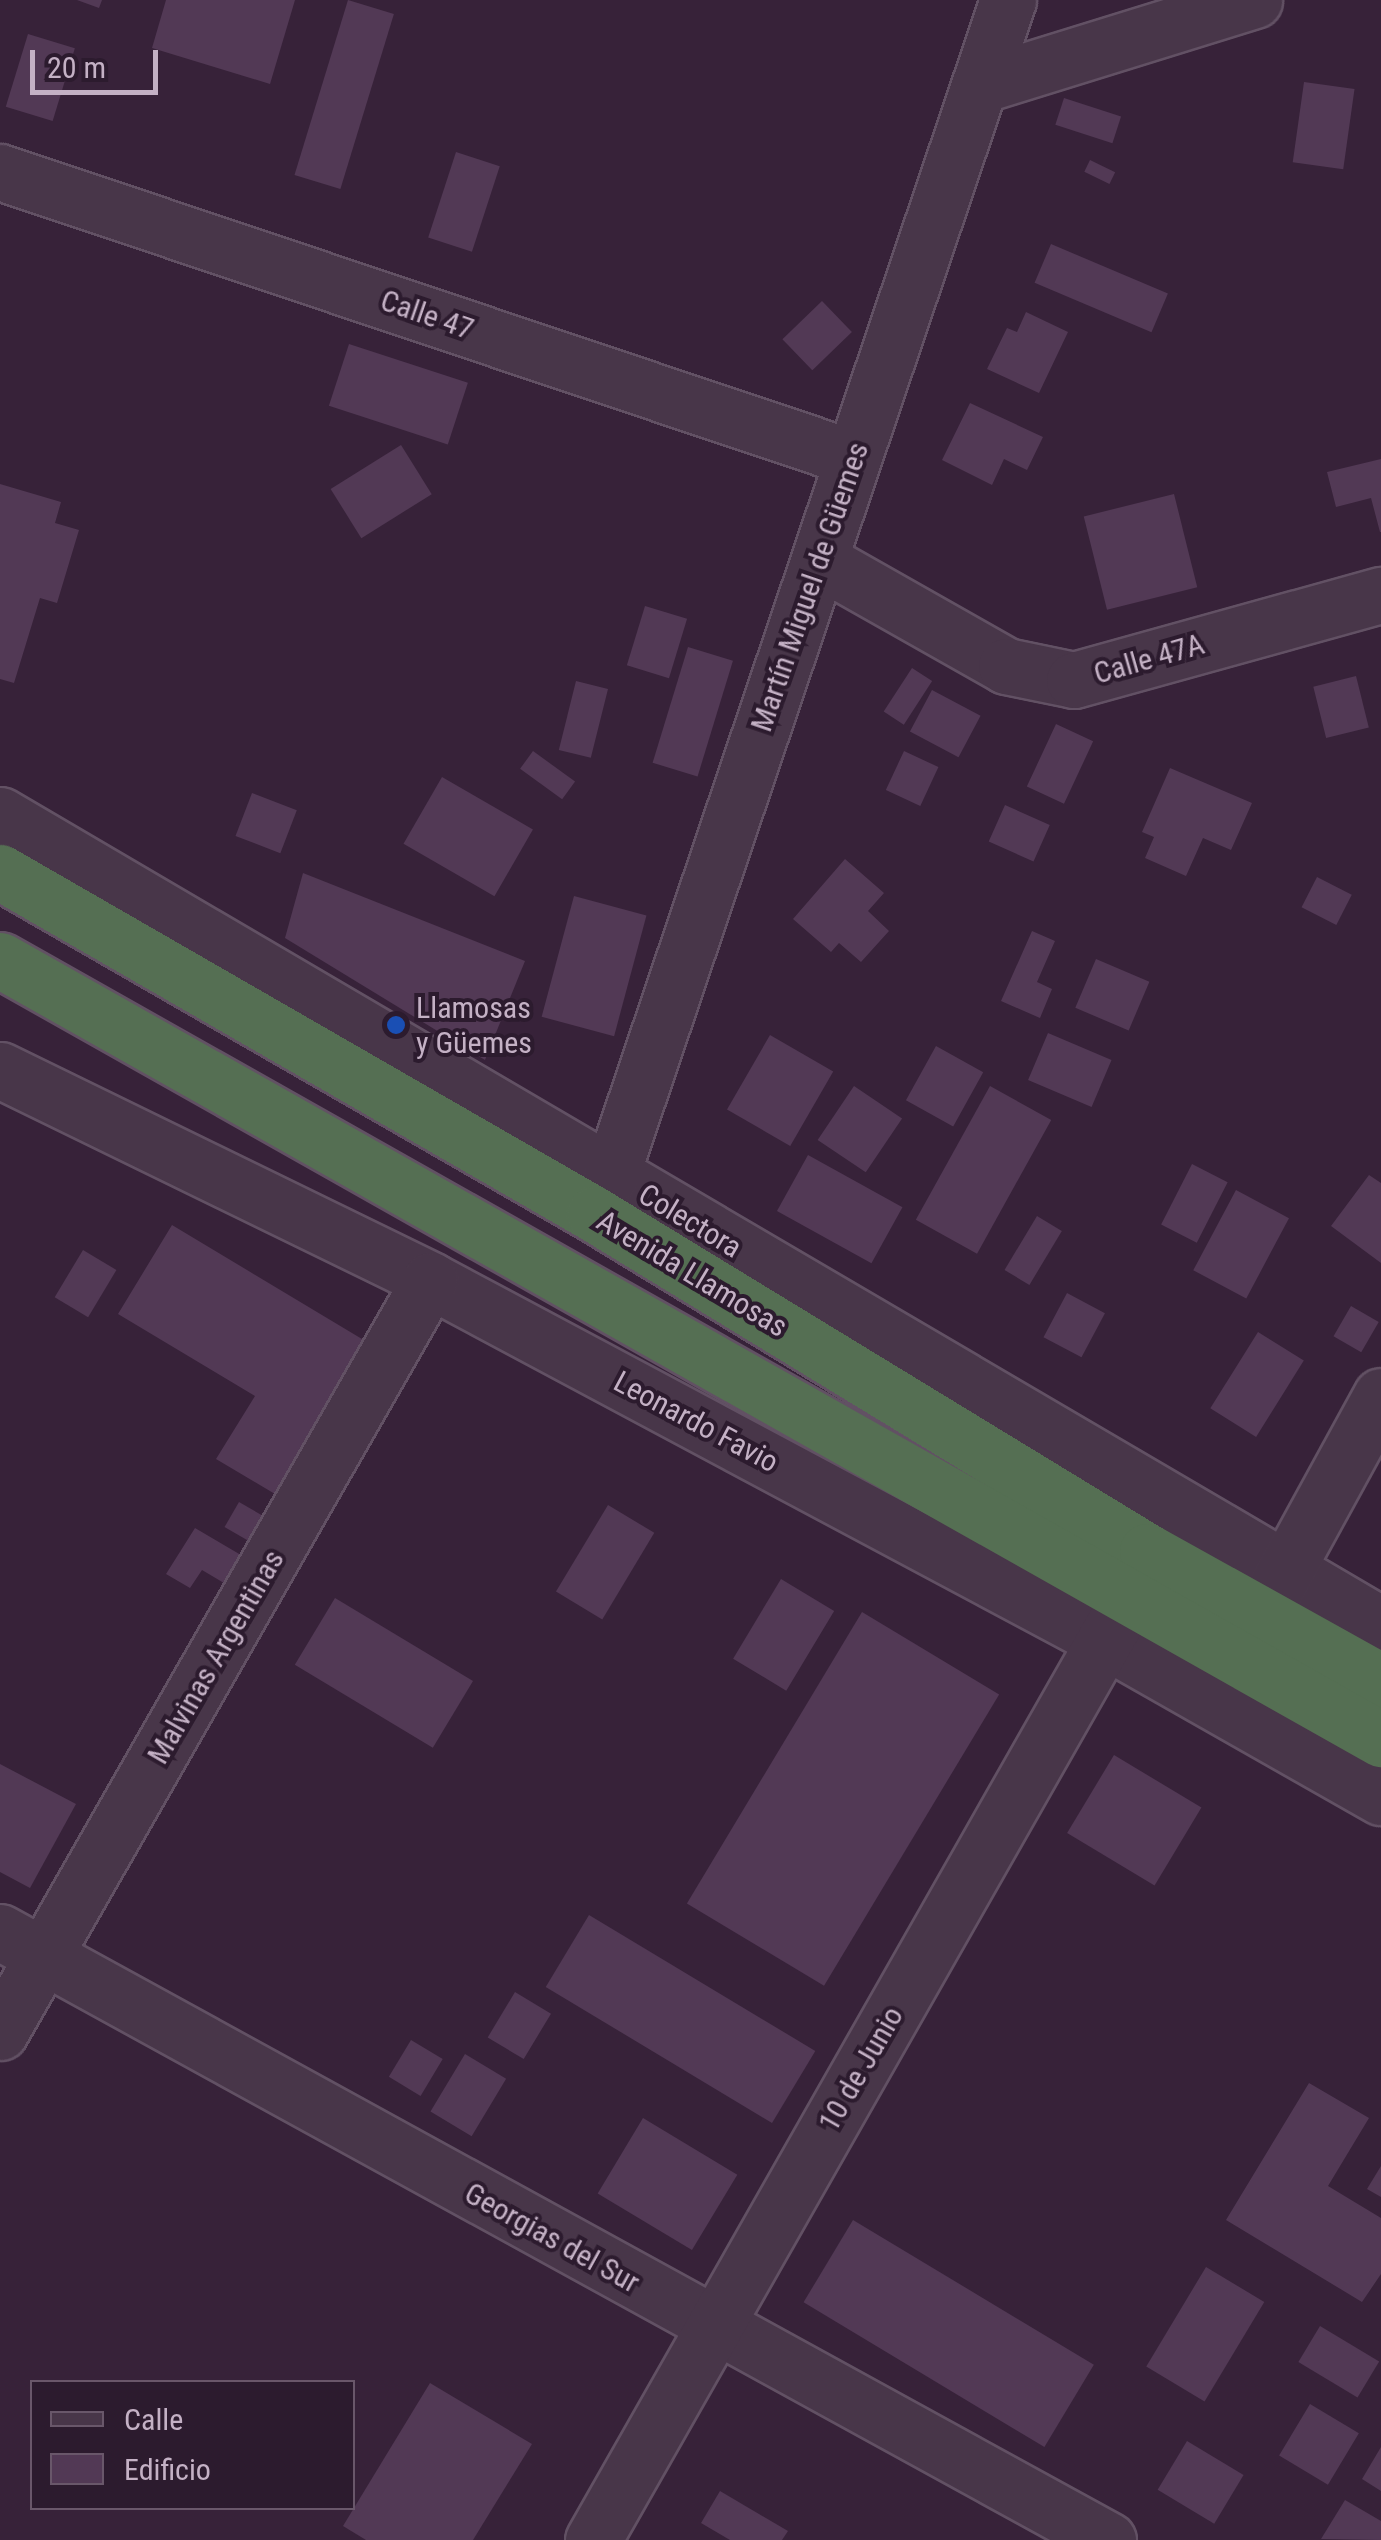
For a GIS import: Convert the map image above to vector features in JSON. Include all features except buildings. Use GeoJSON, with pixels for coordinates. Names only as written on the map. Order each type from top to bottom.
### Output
{"type":"FeatureCollection","features":[{"type":"Feature","properties":{"kind":"highway","name":"Avenida Llamosas"},"geometry":{"type":"LineString","coordinates":[[0,872],[594,1214],[1271,1593],[1381,1680]]}},
{"type":"Feature","properties":{"kind":"highway","name":"Avenida Llamosas"},"geometry":{"type":"LineString","coordinates":[[0,960],[1118,1619],[1381,1739]]}},
{"type":"Feature","properties":{"kind":"street","name":"Martín Miguel de Güemes"},"geometry":{"type":"LineString","coordinates":[[611,1175],[1008,0]]}},
{"type":"Feature","properties":{"kind":"street"},"geometry":{"type":"LineString","coordinates":[[980,85],[1254,0]]}},
{"type":"Feature","properties":{"kind":"street","name":"Calle 47"},"geometry":{"type":"LineString","coordinates":[[0,172],[854,458]]}},
{"type":"Feature","properties":{"kind":"street","name":"Calle 47A"},"geometry":{"type":"LineString","coordinates":[[819,560],[1006,666],[1074,680],[1381,594]]}},
{"type":"Feature","properties":{"kind":"street","name":"Colectora"},"geometry":{"type":"LineString","coordinates":[[0,815],[611,1175],[1271,1593],[1381,1625]]}},
{"type":"Feature","properties":{"kind":"street","name":"Leonardo Favio"},"geometry":{"type":"LineString","coordinates":[[0,1070],[1118,1619],[1381,1797]]}},
{"type":"Feature","properties":{"kind":"street","name":"Malvinas Argentinas"},"geometry":{"type":"LineString","coordinates":[[0,2032],[23,1944],[430,1280]]}},
{"type":"Feature","properties":{"kind":"street"},"geometry":{"type":"LineString","coordinates":[[1271,1593],[1381,1396]]}},
{"type":"Feature","properties":{"kind":"street","name":"10 de Junio"},"geometry":{"type":"LineString","coordinates":[[593,2540],[1118,1619]]}},
{"type":"Feature","properties":{"kind":"street","name":"Georgias del Sur"},"geometry":{"type":"LineString","coordinates":[[23,1944],[713,2327],[1108,2540]]}},
{"type":"Feature","properties":{"kind":"place","name":"Llamosas y Güemes"},"geometry":{"type":"Point","coordinates":[396,1025]}}]}
